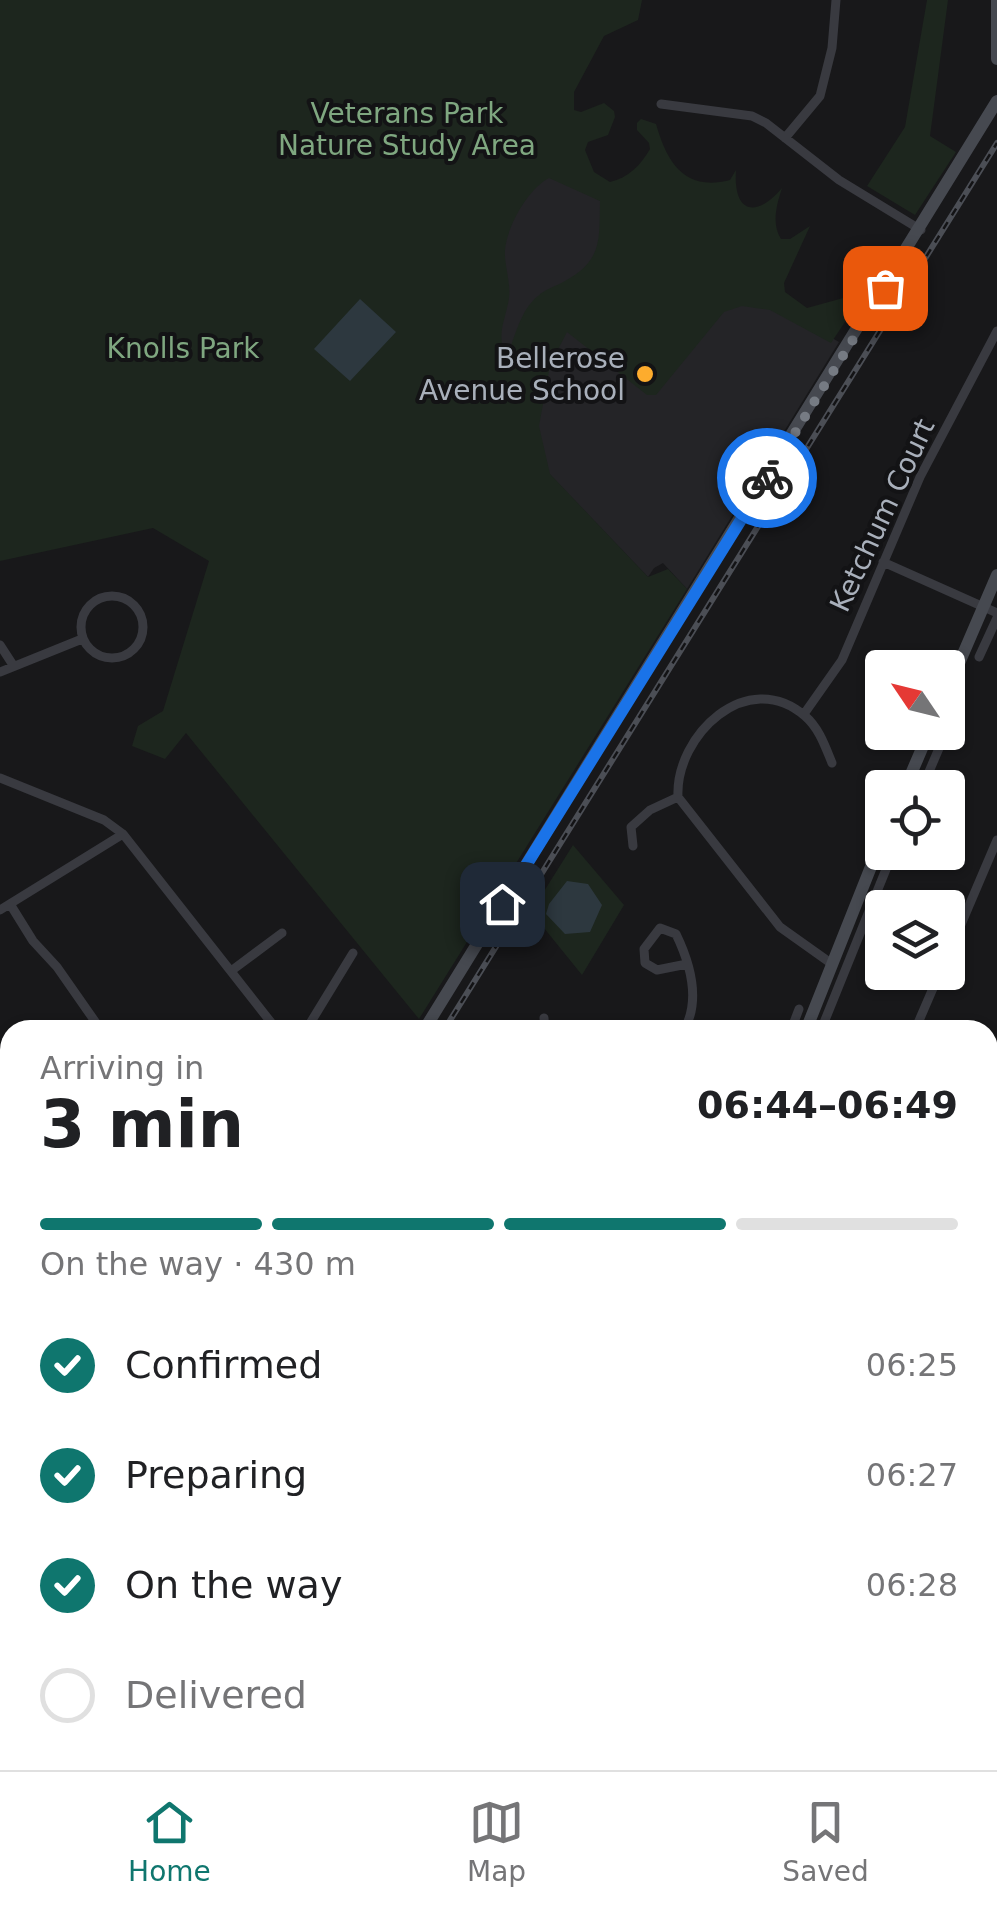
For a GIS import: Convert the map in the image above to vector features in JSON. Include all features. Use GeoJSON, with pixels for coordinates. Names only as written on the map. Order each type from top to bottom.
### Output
{"type":"FeatureCollection","features":[{"type":"Feature","properties":{"kind":"street"},"geometry":{"type":"LineString","coordinates":[[785,138],[820,96],[832,48],[836,0]]}},
{"type":"Feature","properties":{"kind":"street"},"geometry":{"type":"LineString","coordinates":[[997,0],[997,59]]}},
{"type":"Feature","properties":{"kind":"street"},"geometry":{"type":"LineString","coordinates":[[430,1020],[997,102]]}},
{"type":"Feature","properties":{"kind":"street"},"geometry":{"type":"LineString","coordinates":[[660,104],[752,116],[839,180],[920,230]]}},
{"type":"Feature","properties":{"kind":"street","name":"Ketchum Court"},"geometry":{"type":"LineString","coordinates":[[804,714],[842,660],[920,477],[997,331]]}},
{"type":"Feature","properties":{"kind":"street"},"geometry":{"type":"LineString","coordinates":[[883,562],[997,615],[979,657]]}},
{"type":"Feature","properties":{"kind":"street"},"geometry":{"type":"LineString","coordinates":[[964,650],[997,575]]}},
{"type":"Feature","properties":{"kind":"street"},"geometry":{"type":"LineString","coordinates":[[117,596],[127,600],[142,616],[142,636],[132,652],[123,657],[104,658],[87,648],[82,639],[82,617],[96,600],[117,596]]}},
{"type":"Feature","properties":{"kind":"street"},"geometry":{"type":"LineString","coordinates":[[0,672],[82,639]]}},
{"type":"Feature","properties":{"kind":"street"},"geometry":{"type":"LineString","coordinates":[[0,645],[13,665]]}},
{"type":"Feature","properties":{"kind":"street"},"geometry":{"type":"LineString","coordinates":[[832,763],[824,741],[804,714],[781,703],[758,700],[731,706],[703,726],[682,762],[677,780],[678,797],[780,927],[832,964]]}},
{"type":"Feature","properties":{"kind":"street"},"geometry":{"type":"LineString","coordinates":[[0,778],[104,820],[123,834],[268,1020]]}},
{"type":"Feature","properties":{"kind":"street"},"geometry":{"type":"LineString","coordinates":[[633,846],[631,827],[638,818],[678,797]]}},
{"type":"Feature","properties":{"kind":"street"},"geometry":{"type":"LineString","coordinates":[[94,1020],[57,967],[5,907],[123,834]]}},
{"type":"Feature","properties":{"kind":"street"},"geometry":{"type":"LineString","coordinates":[[965,915],[997,840]]}},
{"type":"Feature","properties":{"kind":"street"},"geometry":{"type":"LineString","coordinates":[[825,1020],[875,870]]}},
{"type":"Feature","properties":{"kind":"street"},"geometry":{"type":"LineString","coordinates":[[810,1020],[832,964],[880,870]]}},
{"type":"Feature","properties":{"kind":"street"},"geometry":{"type":"LineString","coordinates":[[686,964],[657,970],[645,963],[644,949],[660,928],[676,934],[692,981],[694,1020]]}},
{"type":"Feature","properties":{"kind":"street"},"geometry":{"type":"LineString","coordinates":[[231,971],[282,933]]}},
{"type":"Feature","properties":{"kind":"street"},"geometry":{"type":"LineString","coordinates":[[312,1020],[354,953]]}},
{"type":"Feature","properties":{"kind":"street"},"geometry":{"type":"LineString","coordinates":[[921,1020],[933,990]]}},
{"type":"Feature","properties":{"kind":"street"},"geometry":{"type":"LineString","coordinates":[[795,1020],[800,1009]]}},
{"type":"Feature","properties":{"kind":"street"},"geometry":{"type":"LineString","coordinates":[[87,1011],[87,1020]]}},
{"type":"Feature","properties":{"kind":"shaded area","name":"Bellerose Avenue School"},"geometry":{"type":"Polygon","coordinates":[[[536,163],[839,342],[687,589],[663,563],[648,577],[537,461],[443,338],[536,163]]]}},
{"type":"Feature","properties":{"kind":"shaded area"},"geometry":{"type":"Polygon","coordinates":[[[360,299],[396,332],[350,381],[314,349],[360,299]]]}},
{"type":"Feature","properties":{"kind":"shaded area"},"geometry":{"type":"Polygon","coordinates":[[[567,881],[588,884],[602,905],[590,932],[565,934],[546,914],[567,881]]]}},
{"type":"Feature","properties":{"kind":"green space"},"geometry":{"type":"Polygon","coordinates":[[[0,0],[642,0],[638,20],[604,36],[574,92],[574,110],[581,112],[604,103],[614,111],[608,135],[588,142],[585,150],[594,172],[610,182],[628,174],[650,149],[637,130],[637,123],[641,119],[656,124],[672,162],[689,178],[714,183],[730,180],[736,170],[738,195],[748,207],[763,204],[782,188],[776,220],[781,239],[790,239],[810,226],[784,283],[785,292],[807,308],[865,292],[831,343],[770,310],[742,306],[724,312],[656,395],[647,395],[567,332],[550,365],[539,426],[550,474],[648,577],[668,569],[687,589],[419,1019],[186,733],[165,759],[132,746],[138,726],[163,711],[209,561],[153,528],[0,561],[0,0]],[[549,178],[520,209],[505,250],[509,298],[502,334],[506,359],[532,302],[577,273],[593,257],[599,238],[600,201],[549,178]]]}},
{"type":"Feature","properties":{"kind":"green space"},"geometry":{"type":"Polygon","coordinates":[[[927,0],[948,0],[930,136],[956,152],[915,215],[867,186],[905,127],[927,0]]]}},
{"type":"Feature","properties":{"kind":"green space"},"geometry":{"type":"Polygon","coordinates":[[[573,845],[624,905],[582,975],[531,912],[573,845]]]}},
{"type":"Feature","properties":{"kind":"railway"},"geometry":{"type":"LineString","coordinates":[[450,1020],[997,143]]}},
{"type":"Feature","properties":{"kind":"way so far"},"geometry":{"type":"LineString","coordinates":[[767,478],[885,288]]}},
{"type":"Feature","properties":{"kind":"place","name":"Bellerose Avenue School"},"geometry":{"type":"Point","coordinates":[645,374]}},
{"type":"Feature","properties":{"kind":"route"},"geometry":{"type":"LineString","coordinates":[[502,904],[767,478]]}},
{"type":"Feature","properties":{"kind":"park label","name":"Veterans Park Nature Study Area"},"geometry":{"type":"Point","coordinates":[407,129]}},
{"type":"Feature","properties":{"kind":"park label","name":"Knolls Park"},"geometry":{"type":"Point","coordinates":[183,348]}}]}
